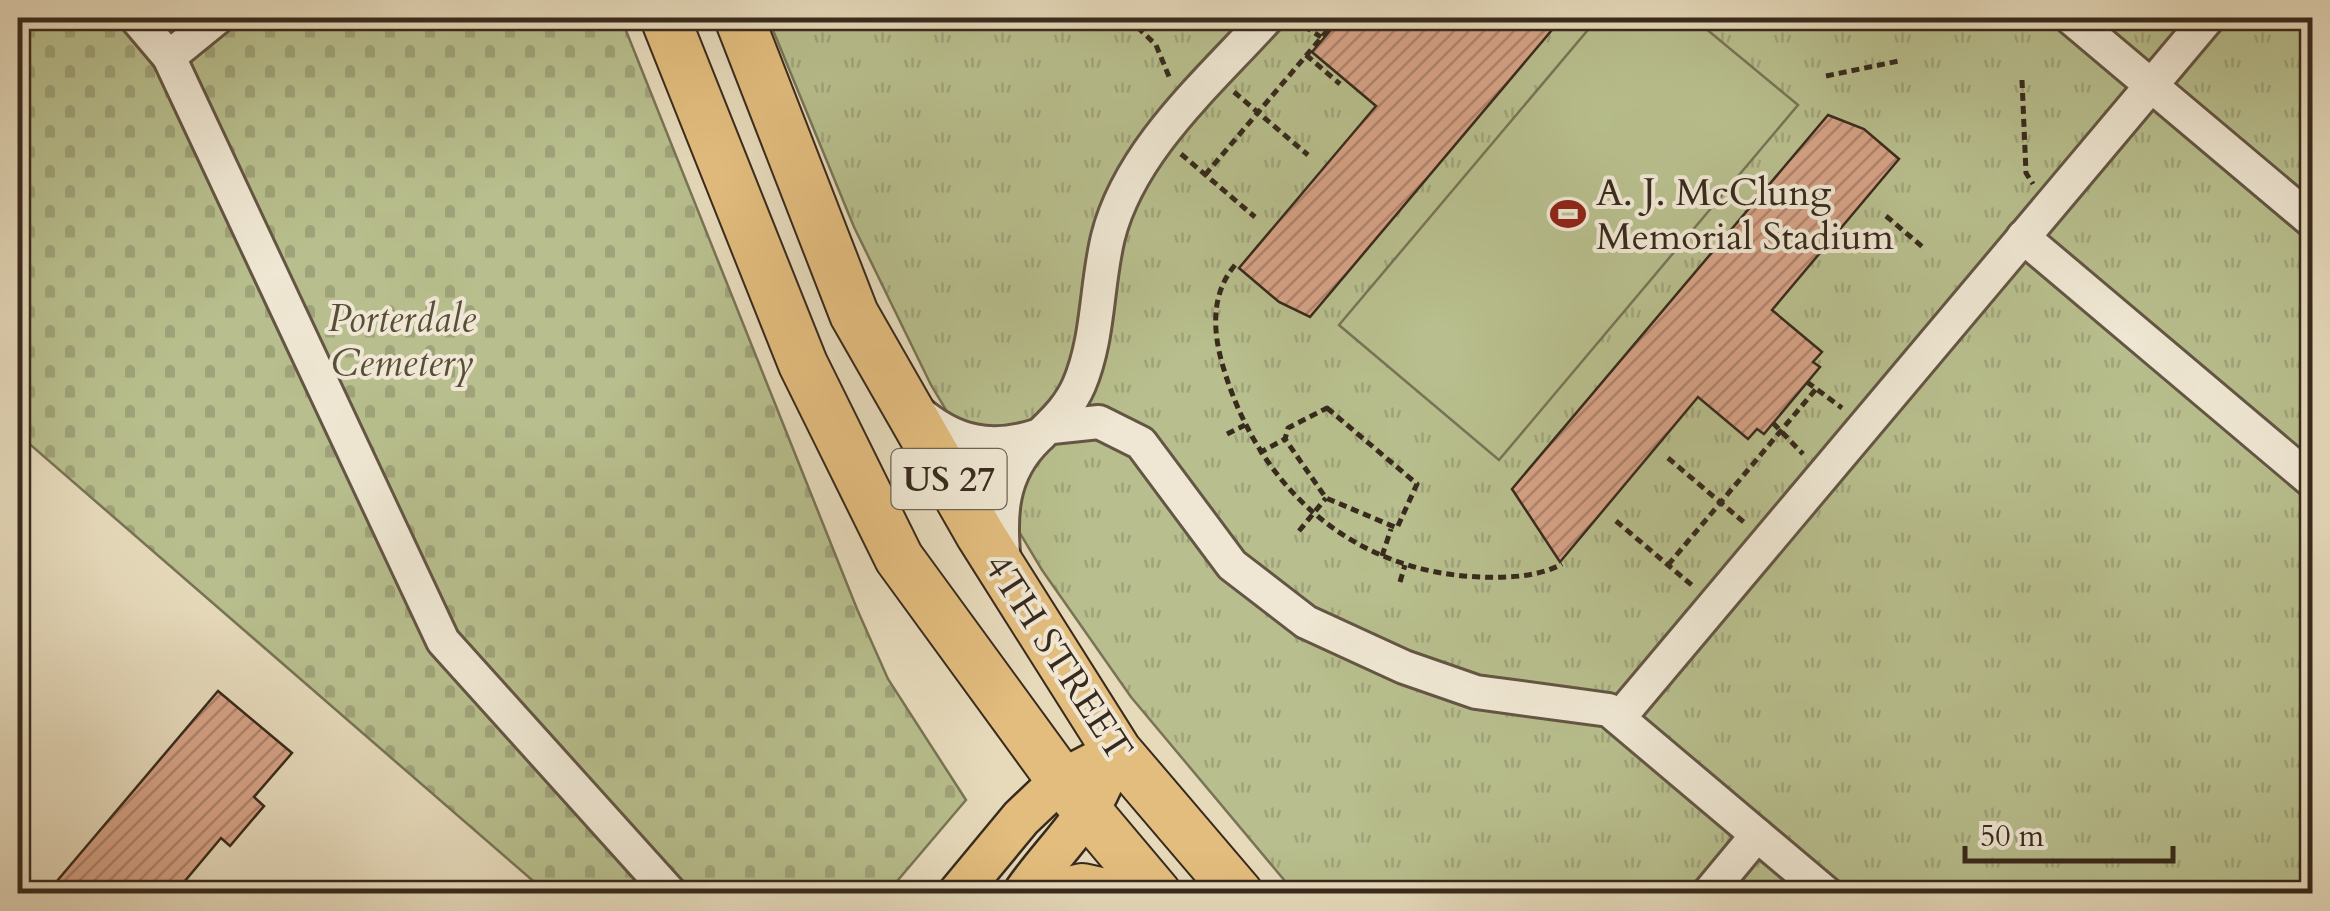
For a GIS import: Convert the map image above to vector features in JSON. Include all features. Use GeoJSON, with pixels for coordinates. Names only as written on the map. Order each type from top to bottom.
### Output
{"type":"FeatureCollection","features":[{"type":"Feature","properties":{"kind":"highway","name":"4TH STREET"},"geometry":{"type":"LineString","coordinates":[[664,18],[802,364],[899,558],[1075,796],[1158,894]]}},
{"type":"Feature","properties":{"kind":"highway","name":"4TH STREET"},"geometry":{"type":"LineString","coordinates":[[740,18],[854,314],[1005,573],[1117,751],[1238,894]]}},
{"type":"Feature","properties":{"kind":"highway"},"geometry":{"type":"LineString","coordinates":[[1058,894],[1082,888],[1109,894]]}},
{"type":"Feature","properties":{"kind":"main road"},"geometry":{"type":"LineString","coordinates":[[1023,894],[1058,843],[1075,796],[1117,751]]}},
{"type":"Feature","properties":{"kind":"main road"},"geometry":{"type":"LineString","coordinates":[[958,894],[1021,818],[1075,796]]}},
{"type":"Feature","properties":{"kind":"lane"},"geometry":{"type":"LineString","coordinates":[[136,18],[170,57],[443,640],[671,894]]}},
{"type":"Feature","properties":{"kind":"lane"},"geometry":{"type":"LineString","coordinates":[[170,57],[217,18]]}},
{"type":"Feature","properties":{"kind":"lane"},"geometry":{"type":"LineString","coordinates":[[1005,573],[1003,495],[1016,464],[1073,397],[1090,354],[1109,235],[1130,181],[1184,110],[1267,18]]}},
{"type":"Feature","properties":{"kind":"lane"},"geometry":{"type":"LineString","coordinates":[[2070,18],[2312,221]]}},
{"type":"Feature","properties":{"kind":"lane"},"geometry":{"type":"LineString","coordinates":[[1619,718],[2208,18]]}},
{"type":"Feature","properties":{"kind":"lane"},"geometry":{"type":"LineString","coordinates":[[2024,237],[2312,480]]}},
{"type":"Feature","properties":{"kind":"lane"},"geometry":{"type":"LineString","coordinates":[[1090,354],[1097,400],[1125,432],[1150,452],[1206,536],[1232,566],[1306,622],[1444,682],[1503,698],[1593,704],[1619,718],[1827,894]]}},
{"type":"Feature","properties":{"kind":"lane"},"geometry":{"type":"LineString","coordinates":[[902,398],[942,428],[973,444],[1004,444],[1084,421],[1125,432]]}},
{"type":"Feature","properties":{"kind":"lane"},"geometry":{"type":"LineString","coordinates":[[1708,894],[1758,835]]}},
{"type":"Feature","properties":{"kind":"path"},"geometry":{"type":"LineString","coordinates":[[1128,18],[1164,58],[1184,110]]}},
{"type":"Feature","properties":{"kind":"path"},"geometry":{"type":"LineString","coordinates":[[1291,18],[1321,38]]}},
{"type":"Feature","properties":{"kind":"path"},"geometry":{"type":"LineString","coordinates":[[1205,175],[1338,18]]}},
{"type":"Feature","properties":{"kind":"path"},"geometry":{"type":"LineString","coordinates":[[1306,55],[1340,84]]}},
{"type":"Feature","properties":{"kind":"path"},"geometry":{"type":"LineString","coordinates":[[1826,76],[1899,61]]}},
{"type":"Feature","properties":{"kind":"path"},"geometry":{"type":"LineString","coordinates":[[1214,76],[1308,155]]}},
{"type":"Feature","properties":{"kind":"path"},"geometry":{"type":"LineString","coordinates":[[2022,80],[2026,174],[2038,188]]}},
{"type":"Feature","properties":{"kind":"path"},"geometry":{"type":"LineString","coordinates":[[1162,138],[1255,217]]}},
{"type":"Feature","properties":{"kind":"path"},"geometry":{"type":"LineString","coordinates":[[1886,216],[1925,249]]}},
{"type":"Feature","properties":{"kind":"path"},"geometry":{"type":"LineString","coordinates":[[1235,265],[1220,289],[1215,320],[1223,367],[1259,453],[1284,485],[1315,512],[1382,556],[1405,564],[1494,577],[1538,573],[1562,564]]}},
{"type":"Feature","properties":{"kind":"path"},"geometry":{"type":"LineString","coordinates":[[1807,382],[1848,413]]}},
{"type":"Feature","properties":{"kind":"path"},"geometry":{"type":"LineString","coordinates":[[1668,565],[1816,389]]}},
{"type":"Feature","properties":{"kind":"path"},"geometry":{"type":"LineString","coordinates":[[1259,453],[1285,439],[1288,428],[1326,408],[1417,484],[1404,519],[1391,528],[1382,556]]}},
{"type":"Feature","properties":{"kind":"path"},"geometry":{"type":"LineString","coordinates":[[1773,423],[1809,460]]}},
{"type":"Feature","properties":{"kind":"path"},"geometry":{"type":"LineString","coordinates":[[1227,434],[1245,425]]}},
{"type":"Feature","properties":{"kind":"path"},"geometry":{"type":"LineString","coordinates":[[1285,439],[1326,498],[1391,528]]}},
{"type":"Feature","properties":{"kind":"path"},"geometry":{"type":"LineString","coordinates":[[1668,458],[1751,528]]}},
{"type":"Feature","properties":{"kind":"path"},"geometry":{"type":"LineString","coordinates":[[1299,531],[1326,498]]}},
{"type":"Feature","properties":{"kind":"path"},"geometry":{"type":"LineString","coordinates":[[1616,521],[1699,591]]}},
{"type":"Feature","properties":{"kind":"path"},"geometry":{"type":"LineString","coordinates":[[1400,582],[1405,564]]}},
{"type":"Feature","properties":{"kind":"green space","name":"Porterdale Cemetery"},"geometry":{"type":"Polygon","coordinates":[[[18,18],[621,18],[857,609],[888,679],[966,800],[887,893],[547,893],[18,434],[18,18]]]}},
{"type":"Feature","properties":{"kind":"green space"},"geometry":{"type":"Polygon","coordinates":[[[768,18],[2312,18],[2312,893],[1295,893],[1131,697],[1042,570],[931,385],[854,227],[768,18]]]}},
{"type":"Feature","properties":{"kind":"green space"},"geometry":{"type":"Polygon","coordinates":[[[1598,18],[1693,18],[1798,105],[1499,460],[1339,325],[1598,18]]]}},
{"type":"Feature","properties":{"kind":"building"},"geometry":{"type":"Polygon","coordinates":[[[1341,18],[1562,18],[1310,317],[1279,302],[1239,268],[1376,106],[1312,52],[1341,18]]]}},
{"type":"Feature","properties":{"kind":"building"},"geometry":{"type":"Polygon","coordinates":[[[1828,115],[1864,129],[1899,159],[1772,310],[1822,352],[1813,362],[1820,367],[1764,434],[1757,429],[1748,439],[1698,397],[1560,562],[1512,489],[1828,115]]]}},
{"type":"Feature","properties":{"kind":"building"},"geometry":{"type":"Polygon","coordinates":[[[218,691],[292,753],[254,797],[264,806],[230,846],[221,838],[174,894],[46,894],[218,691]]]}},
{"type":"Feature","properties":{"kind":"place","name":"A. J. McClung Memorial Stadium"},"geometry":{"type":"Point","coordinates":[1568,214]}}]}
